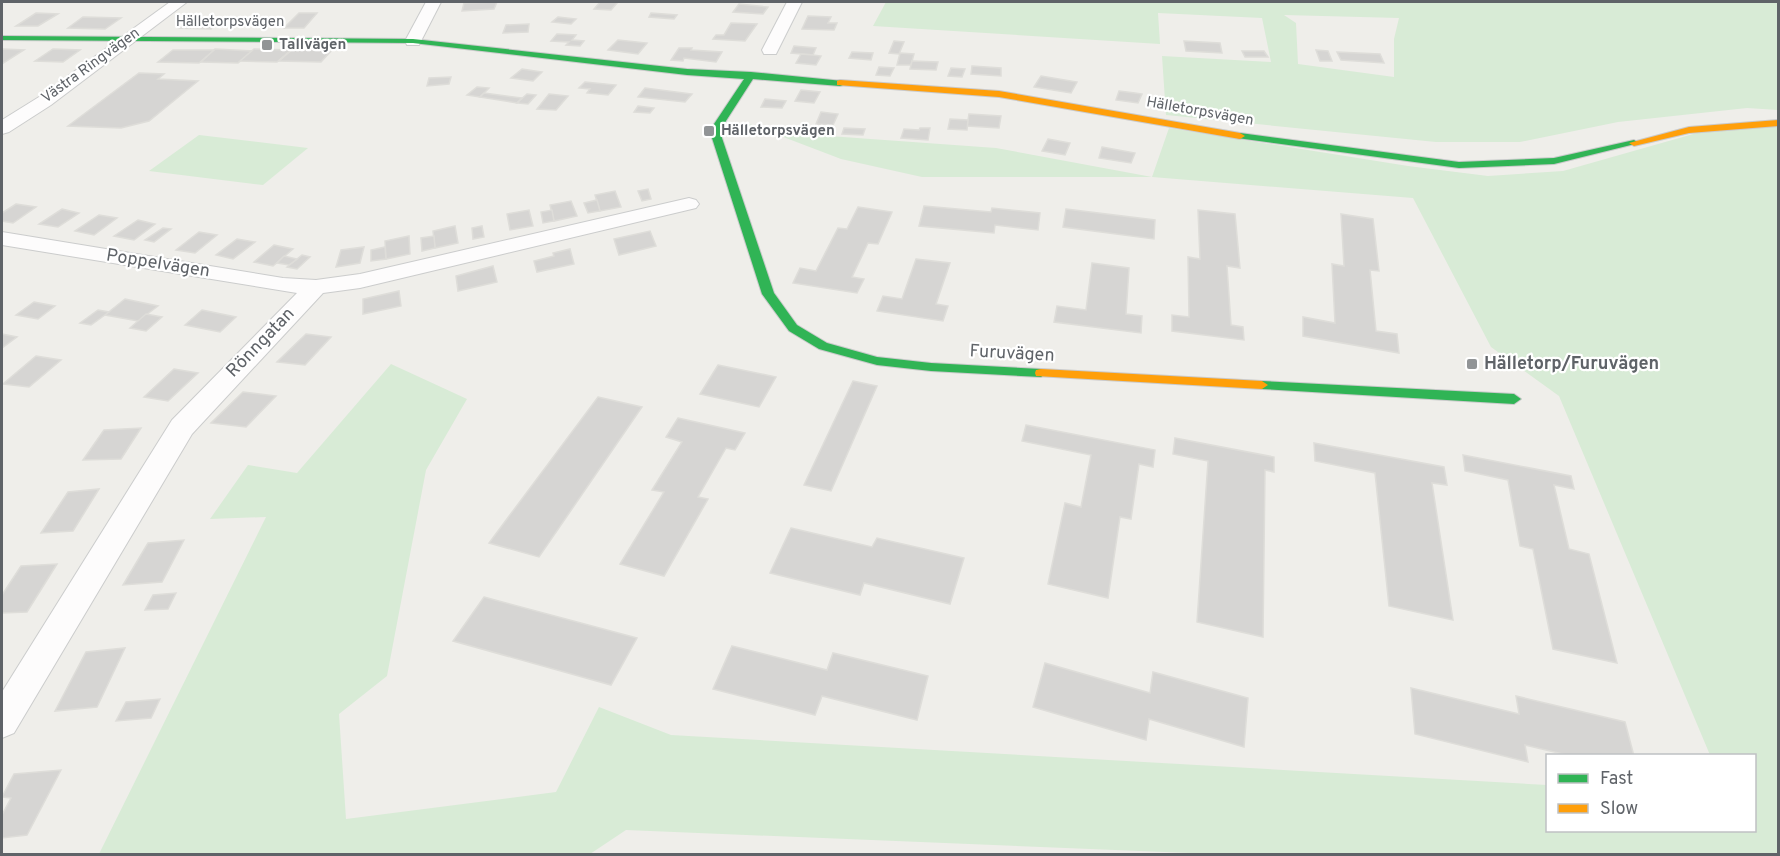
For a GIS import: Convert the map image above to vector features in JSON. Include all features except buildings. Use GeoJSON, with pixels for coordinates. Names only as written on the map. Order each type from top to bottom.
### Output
{"type":"FeatureCollection","features":[{"type":"Feature","properties":{"kind":"street","name":"Västra Ringvägen"},"geometry":{"type":"LineString","coordinates":[[2,128],[45,101],[179,2]]}},
{"type":"Feature","properties":{"kind":"street"},"geometry":{"type":"LineString","coordinates":[[413,42],[433,2]]}},
{"type":"Feature","properties":{"kind":"street"},"geometry":{"type":"LineString","coordinates":[[770,50],[794,2]]}},
{"type":"Feature","properties":{"kind":"street","name":"Hälletorpsvägen"},"geometry":{"type":"LineString","coordinates":[[2,38],[413,42],[500,49],[634,67],[999,94],[1276,142],[1459,165],[1554,161],[1689,130],[1779,123]]}},
{"type":"Feature","properties":{"kind":"street","name":"Furuvägen"},"geometry":{"type":"LineString","coordinates":[[751,75],[719,124],[717,138],[768,294],[779,313],[794,329],[816,342],[846,354],[931,367],[1514,399]]}},
{"type":"Feature","properties":{"kind":"street"},"geometry":{"type":"LineString","coordinates":[[315,287],[360,280],[689,204]]}},
{"type":"Feature","properties":{"kind":"street","name":"Poppelvägen"},"geometry":{"type":"LineString","coordinates":[[2,238],[283,285],[315,287]]}},
{"type":"Feature","properties":{"kind":"street","name":"Rönngatan"},"geometry":{"type":"LineString","coordinates":[[2,722],[171,442],[208,398],[315,287]]}},
{"type":"Feature","properties":{"kind":"green space"},"geometry":{"type":"Polygon","coordinates":[[[886,2],[1778,2],[1778,110],[1747,108],[1618,122],[1520,142],[1436,142],[1166,115],[1162,56],[1271,62],[1262,18],[1158,13],[1160,44],[873,26],[886,2]],[[1284,15],[1296,23],[1298,64],[1394,77],[1394,39],[1399,18],[1284,15]]]}},
{"type":"Feature","properties":{"kind":"green space"},"geometry":{"type":"Polygon","coordinates":[[[732,122],[829,136],[996,148],[1152,177],[922,177],[841,159],[765,130],[724,129],[732,122]]]}},
{"type":"Feature","properties":{"kind":"green space"},"geometry":{"type":"Polygon","coordinates":[[[1778,126],[1778,854],[1214,854],[626,830],[590,854],[99,854],[266,517],[210,519],[248,465],[297,473],[391,364],[467,399],[426,470],[387,676],[339,714],[346,819],[556,792],[599,707],[671,735],[1546,785],[1546,832],[1756,832],[1756,754],[1710,754],[1559,396],[1491,347],[1413,198],[1152,177],[1169,128],[1408,166],[1488,176],[1563,171],[1718,127],[1778,126]]]}},
{"type":"Feature","properties":{"kind":"green space"},"geometry":{"type":"Polygon","coordinates":[[[199,135],[308,148],[263,185],[149,171],[199,135]]]}},
{"type":"Feature","properties":{"kind":"traffic: fast"},"geometry":{"type":"LineString","coordinates":[[2,38],[413,41],[687,72],[840,83]]}},
{"type":"Feature","properties":{"kind":"traffic: fast"},"geometry":{"type":"LineString","coordinates":[[751,75],[719,124],[717,138],[768,294],[793,328],[823,346],[877,361],[931,367],[1041,373]]}},
{"type":"Feature","properties":{"kind":"traffic: fast"},"geometry":{"type":"LineString","coordinates":[[1240,136],[1459,165],[1554,161],[1634,143]]}},
{"type":"Feature","properties":{"kind":"traffic: fast"},"geometry":{"type":"LineString","coordinates":[[1262,385],[1514,399]]}},
{"type":"Feature","properties":{"kind":"traffic: slow"},"geometry":{"type":"LineString","coordinates":[[840,83],[999,94],[1240,136]]}},
{"type":"Feature","properties":{"kind":"traffic: slow"},"geometry":{"type":"LineString","coordinates":[[1634,143],[1689,130],[1778,123]]}},
{"type":"Feature","properties":{"kind":"traffic: slow"},"geometry":{"type":"LineString","coordinates":[[1041,373],[1262,385]]}},
{"type":"Feature","properties":{"kind":"place","name":"Tallvägen"},"geometry":{"type":"Point","coordinates":[267,45]}},
{"type":"Feature","properties":{"kind":"place","name":"Hälletorpsvägen"},"geometry":{"type":"Point","coordinates":[709,131]}},
{"type":"Feature","properties":{"kind":"place","name":"Hälletorp/Furuvägen"},"geometry":{"type":"Point","coordinates":[1472,364]}}]}
